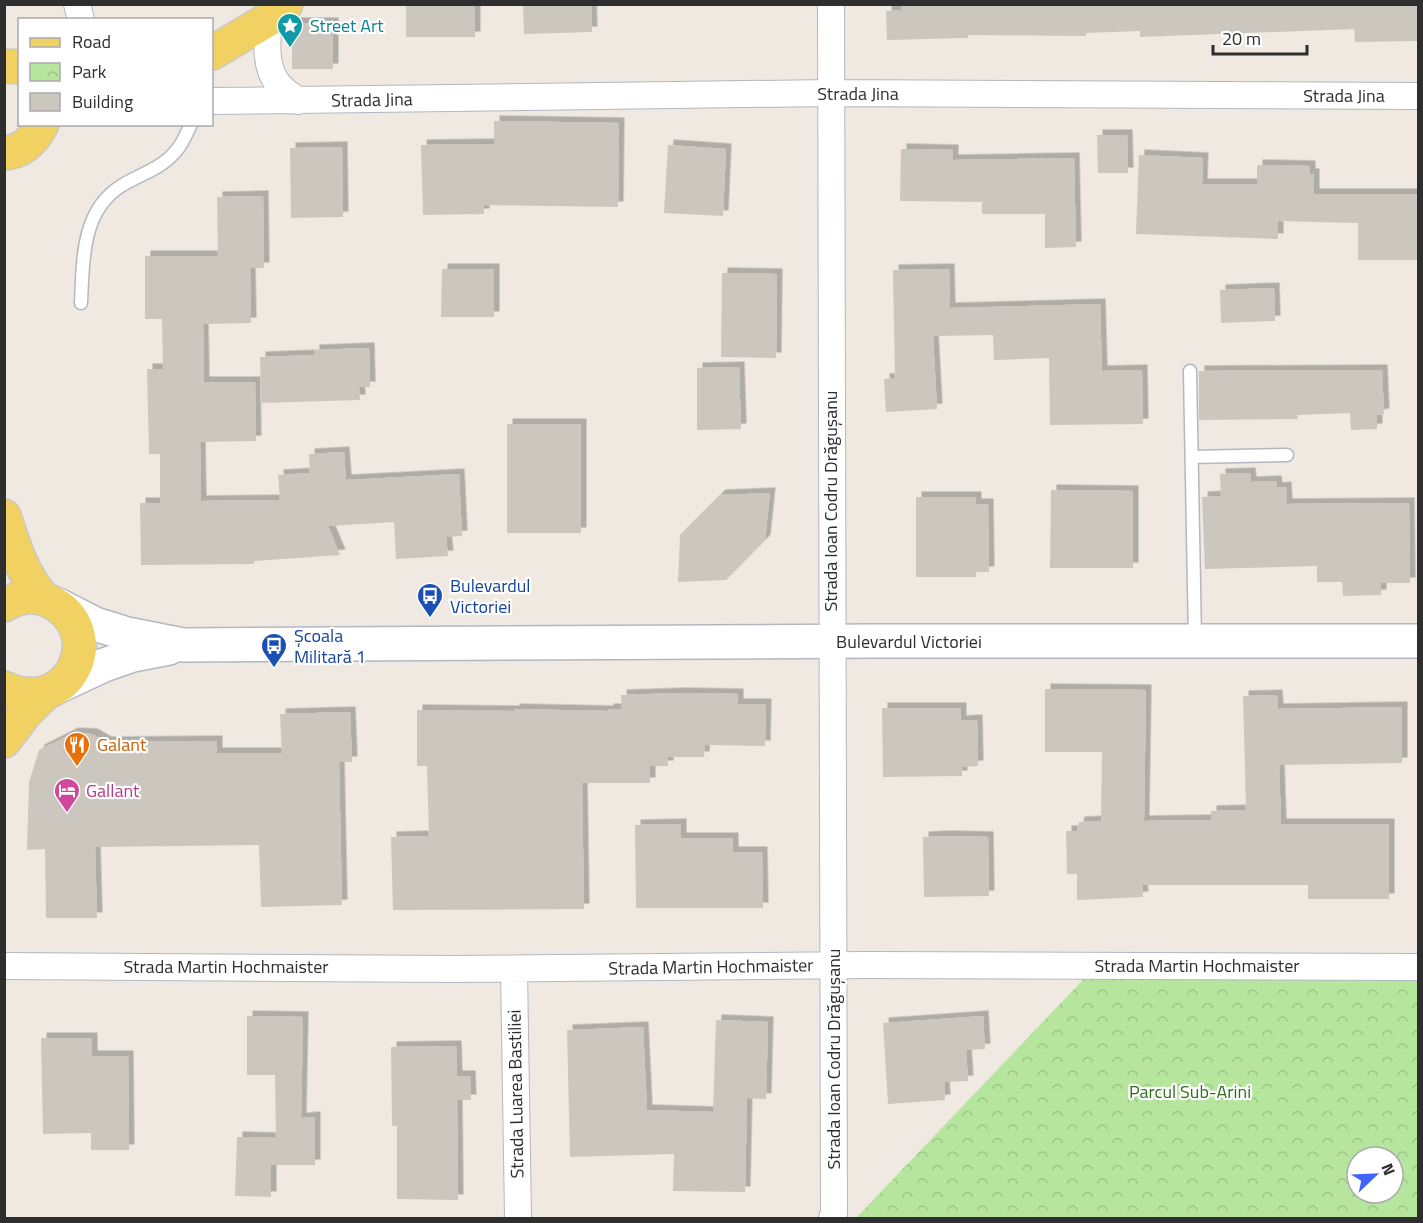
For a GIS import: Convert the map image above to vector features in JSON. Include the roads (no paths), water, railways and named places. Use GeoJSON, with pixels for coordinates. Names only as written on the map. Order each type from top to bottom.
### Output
{"type":"FeatureCollection","features":[{"type":"Feature","properties":{"kind":"main road"},"geometry":{"type":"LineString","coordinates":[[213,52],[277,12]]}},
{"type":"Feature","properties":{"kind":"main road"},"geometry":{"type":"LineString","coordinates":[[4,178],[23,142]]}},
{"type":"Feature","properties":{"kind":"main road"},"geometry":{"type":"LineString","coordinates":[[4,516],[21,564],[31,584],[50,602],[70,616],[77,630],[80,646],[77,661],[70,676],[26,712],[4,741]]}},
{"type":"Feature","properties":{"kind":"main road"},"geometry":{"type":"LineString","coordinates":[[4,604],[27,597],[50,602]]}},
{"type":"Feature","properties":{"kind":"main road","name":"Bulevardul Victoriei"},"geometry":{"type":"LineString","coordinates":[[50,602],[95,624],[127,634],[183,645]]}},
{"type":"Feature","properties":{"kind":"main road","name":"Bulevardul Victoriei"},"geometry":{"type":"LineString","coordinates":[[53,690],[133,655],[183,645],[1419,641]]}},
{"type":"Feature","properties":{"kind":"main road"},"geometry":{"type":"LineString","coordinates":[[4,688],[17,694],[31,696],[53,690]]}},
{"type":"Feature","properties":{"kind":"street","name":"Strada Ioan Codru Drăgușanu"},"geometry":{"type":"LineString","coordinates":[[831,4],[831,642],[835,965],[833,1216]]}},
{"type":"Feature","properties":{"kind":"street"},"geometry":{"type":"LineString","coordinates":[[277,12],[267,49],[270,67],[278,85],[298,101]]}},
{"type":"Feature","properties":{"kind":"street","name":"Strada Jina"},"geometry":{"type":"LineString","coordinates":[[213,101],[831,93],[1419,96]]}},
{"type":"Feature","properties":{"kind":"street","name":"Strada Martin Hochmaister"},"geometry":{"type":"LineString","coordinates":[[4,966],[514,969],[835,965],[1419,967]]}},
{"type":"Feature","properties":{"kind":"street","name":"Strada Luarea Bastiliei"},"geometry":{"type":"LineString","coordinates":[[514,969],[518,1218]]}},
{"type":"Feature","properties":{"kind":"lane"},"geometry":{"type":"LineString","coordinates":[[81,303],[84,246],[93,217],[103,202],[119,187],[176,152],[190,126]]}},
{"type":"Feature","properties":{"kind":"lane"},"geometry":{"type":"LineString","coordinates":[[1190,371],[1195,642]]}},
{"type":"Feature","properties":{"kind":"lane"},"geometry":{"type":"LineString","coordinates":[[1192,457],[1287,456]]}},
{"type":"Feature","properties":{"kind":"place","name":"Street Art"},"geometry":{"type":"Point","coordinates":[290,49]}},
{"type":"Feature","properties":{"kind":"place","name":"Bulevardul Victoriei"},"geometry":{"type":"Point","coordinates":[430,619]}},
{"type":"Feature","properties":{"kind":"place","name":"Școala Militară 1"},"geometry":{"type":"Point","coordinates":[274,669]}},
{"type":"Feature","properties":{"kind":"place","name":"Galant"},"geometry":{"type":"Point","coordinates":[77,768]}},
{"type":"Feature","properties":{"kind":"place","name":"Gallant"},"geometry":{"type":"Point","coordinates":[67,814]}},
{"type":"Feature","properties":{"kind":"park label","name":"Parcul Sub-Arini"},"geometry":{"type":"Point","coordinates":[1190,1092]}}]}
